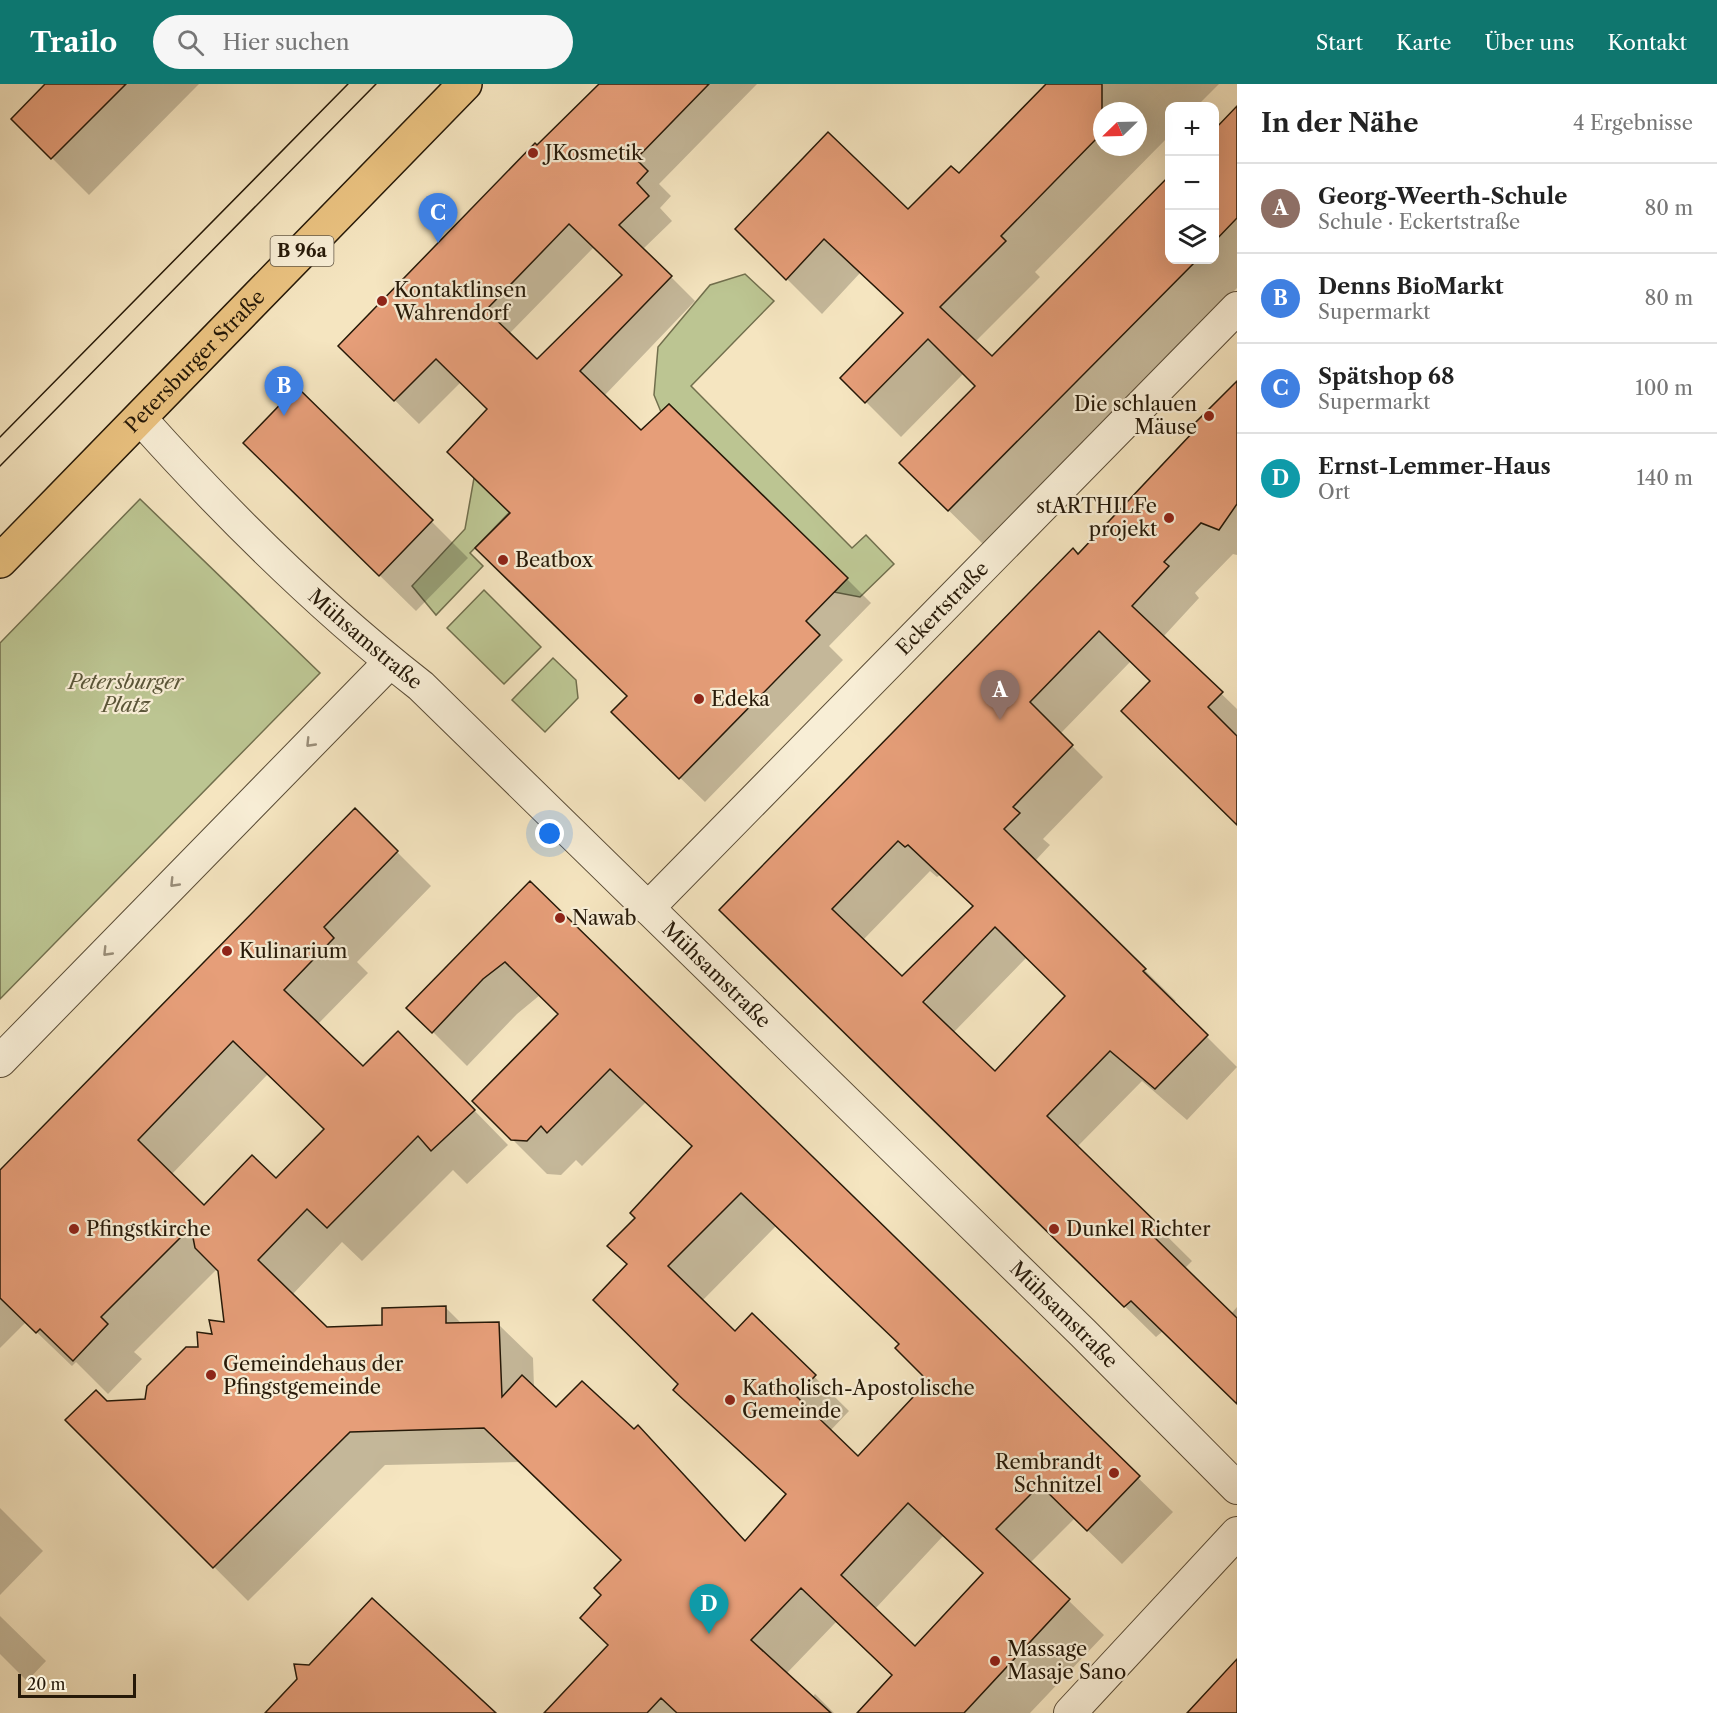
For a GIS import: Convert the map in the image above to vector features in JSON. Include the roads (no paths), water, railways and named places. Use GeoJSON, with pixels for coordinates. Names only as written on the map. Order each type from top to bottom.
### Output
{"type":"FeatureCollection","features":[{"type":"Feature","properties":{"kind":"main road","name":"Petersburger Straße"},"geometry":{"type":"LineString","coordinates":[[0,561],[465,84]]}},
{"type":"Feature","properties":{"kind":"street","name":"Eckertstraße"},"geometry":{"type":"LineString","coordinates":[[648,908],[1237,308]]}},
{"type":"Feature","properties":{"kind":"street","name":"Mühsamstraße"},"geometry":{"type":"LineString","coordinates":[[140,418],[187,471],[360,638],[421,687],[1201,1449],[1237,1488]]}},
{"type":"Feature","properties":{"kind":"street"},"geometry":{"type":"LineString","coordinates":[[0,1060],[390,662]]}},
{"type":"Feature","properties":{"kind":"street"},"geometry":{"type":"LineString","coordinates":[[1070,1713],[1237,1533]]}},
{"type":"Feature","properties":{"kind":"tram line"},"geometry":{"type":"LineString","coordinates":[[0,437],[348,84]]}},
{"type":"Feature","properties":{"kind":"tram line"},"geometry":{"type":"LineString","coordinates":[[0,466],[376,84]]}},
{"type":"Feature","properties":{"kind":"place","name":"JKosmetik"},"geometry":{"type":"Point","coordinates":[533,153]}},
{"type":"Feature","properties":{"kind":"place","name":"Spätshop 68"},"geometry":{"type":"Point","coordinates":[438,243]}},
{"type":"Feature","properties":{"kind":"place","name":"Kontaktlinsen Wahrendorf"},"geometry":{"type":"Point","coordinates":[382,301]}},
{"type":"Feature","properties":{"kind":"place","name":"Denns BioMarkt"},"geometry":{"type":"Point","coordinates":[284,416]}},
{"type":"Feature","properties":{"kind":"place","name":"Die schlauen Mäuse"},"geometry":{"type":"Point","coordinates":[1209,416]}},
{"type":"Feature","properties":{"kind":"place","name":"stARTHILFe projekt"},"geometry":{"type":"Point","coordinates":[1169,518]}},
{"type":"Feature","properties":{"kind":"place","name":"Beatbox"},"geometry":{"type":"Point","coordinates":[503,560]}},
{"type":"Feature","properties":{"kind":"place","name":"Edeka"},"geometry":{"type":"Point","coordinates":[699,699]}},
{"type":"Feature","properties":{"kind":"place","name":"Georg-Weerth-Schule"},"geometry":{"type":"Point","coordinates":[1000,720]}},
{"type":"Feature","properties":{"kind":"place","name":"Nawab"},"geometry":{"type":"Point","coordinates":[560,918]}},
{"type":"Feature","properties":{"kind":"place","name":"Kulinarium"},"geometry":{"type":"Point","coordinates":[227,951]}},
{"type":"Feature","properties":{"kind":"place","name":"Pfingstkirche"},"geometry":{"type":"Point","coordinates":[74,1229]}},
{"type":"Feature","properties":{"kind":"place","name":"Dunkel Richter"},"geometry":{"type":"Point","coordinates":[1054,1229]}},
{"type":"Feature","properties":{"kind":"place","name":"Gemeindehaus der Pfingstgemeinde"},"geometry":{"type":"Point","coordinates":[211,1375]}},
{"type":"Feature","properties":{"kind":"place","name":"Katholisch-Apostolische Gemeinde"},"geometry":{"type":"Point","coordinates":[730,1400]}},
{"type":"Feature","properties":{"kind":"place","name":"Rembrandt Schnitzel"},"geometry":{"type":"Point","coordinates":[1114,1473]}},
{"type":"Feature","properties":{"kind":"place","name":"Ernst-Lemmer-Haus"},"geometry":{"type":"Point","coordinates":[709,1634]}},
{"type":"Feature","properties":{"kind":"place","name":"Massage Masaje Sano"},"geometry":{"type":"Point","coordinates":[995,1661]}},
{"type":"Feature","properties":{"kind":"park label","name":"Petersburger Platz"},"geometry":{"type":"Point","coordinates":[126,694]}}]}
